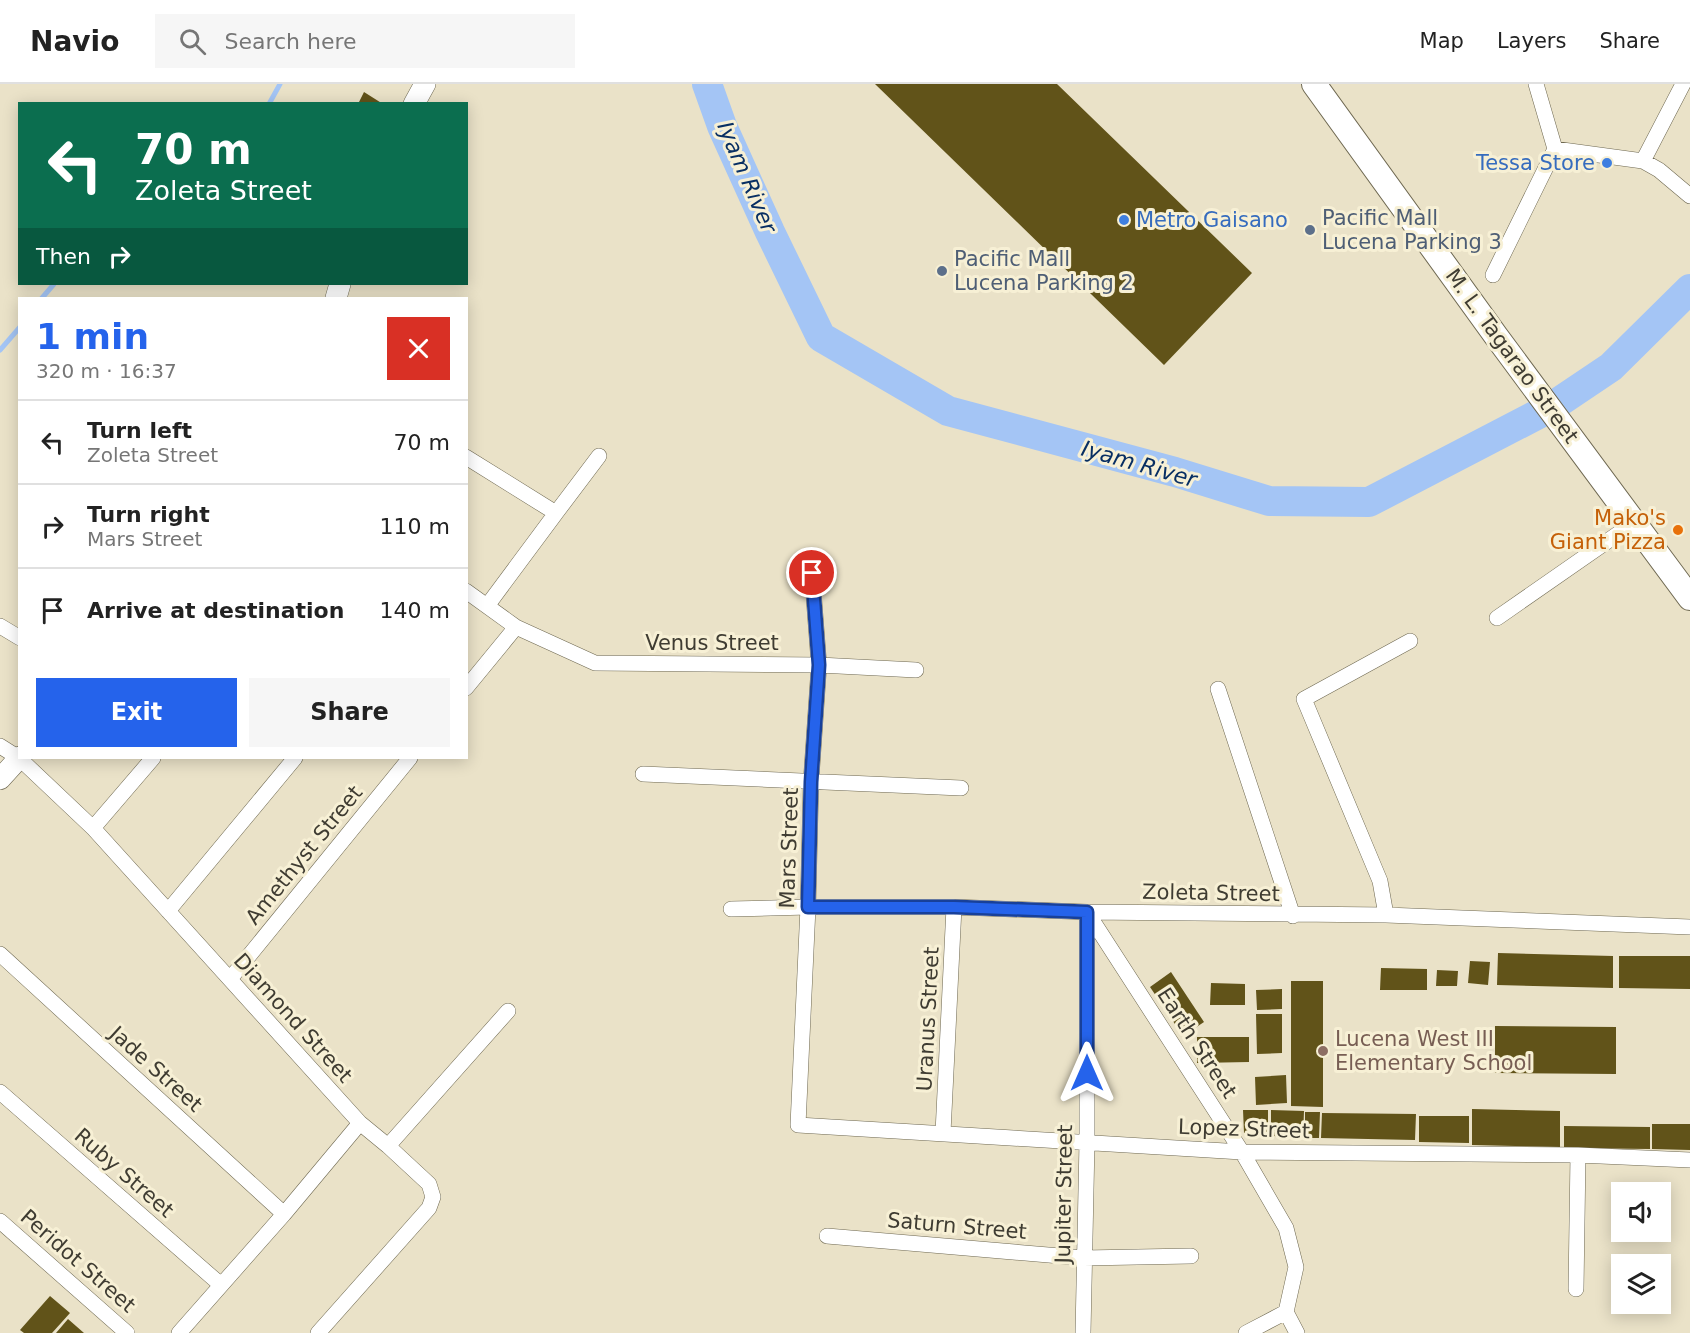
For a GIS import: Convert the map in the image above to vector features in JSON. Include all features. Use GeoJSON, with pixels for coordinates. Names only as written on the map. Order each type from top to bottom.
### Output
{"type":"FeatureCollection","features":[{"type":"Feature","properties":{"kind":"main road"},"geometry":{"type":"LineString","coordinates":[[415,102],[425,84]]}},
{"type":"Feature","properties":{"kind":"main road","name":"M. L. Tagarao Street"},"geometry":{"type":"LineString","coordinates":[[1314,84],[1690,598]]}},
{"type":"Feature","properties":{"kind":"main road"},"geometry":{"type":"LineString","coordinates":[[0,779],[18,758]]}},
{"type":"Feature","properties":{"kind":"street"},"geometry":{"type":"LineString","coordinates":[[1493,275],[1554,149],[1536,84]]}},
{"type":"Feature","properties":{"kind":"street"},"geometry":{"type":"LineString","coordinates":[[1643,161],[1683,84]]}},
{"type":"Feature","properties":{"kind":"street"},"geometry":{"type":"LineString","coordinates":[[1554,149],[1643,161],[1659,170],[1690,196]]}},
{"type":"Feature","properties":{"kind":"street"},"geometry":{"type":"LineString","coordinates":[[488,606],[598,456]]}},
{"type":"Feature","properties":{"kind":"street"},"geometry":{"type":"LineString","coordinates":[[468,458],[556,513]]}},
{"type":"Feature","properties":{"kind":"street"},"geometry":{"type":"LineString","coordinates":[[1497,618],[1635,522]]}},
{"type":"Feature","properties":{"kind":"street","name":"Mars Street"},"geometry":{"type":"LineString","coordinates":[[798,1125],[811,782],[819,665],[812,573]]}},
{"type":"Feature","properties":{"kind":"street","name":"Venus Street"},"geometry":{"type":"LineString","coordinates":[[468,592],[516,627],[595,663],[819,665],[916,670]]}},
{"type":"Feature","properties":{"kind":"street"},"geometry":{"type":"LineString","coordinates":[[0,626],[18,637]]}},
{"type":"Feature","properties":{"kind":"street"},"geometry":{"type":"LineString","coordinates":[[468,686],[516,627]]}},
{"type":"Feature","properties":{"kind":"street"},"geometry":{"type":"LineString","coordinates":[[1386,915],[1380,880],[1304,699],[1410,641]]}},
{"type":"Feature","properties":{"kind":"street"},"geometry":{"type":"LineString","coordinates":[[1218,688],[1293,916]]}},
{"type":"Feature","properties":{"kind":"street","name":"Diamond Street"},"geometry":{"type":"LineString","coordinates":[[0,746],[18,756]]}},
{"type":"Feature","properties":{"kind":"street","name":"Diamond Street"},"geometry":{"type":"LineString","coordinates":[[21,759],[93,828],[360,1123],[429,1184],[433,1197],[429,1208],[318,1333]]}},
{"type":"Feature","properties":{"kind":"street"},"geometry":{"type":"LineString","coordinates":[[93,828],[152,759]]}},
{"type":"Feature","properties":{"kind":"street"},"geometry":{"type":"LineString","coordinates":[[168,911],[294,759]]}},
{"type":"Feature","properties":{"kind":"street","name":"Amethyst Street"},"geometry":{"type":"LineString","coordinates":[[230,979],[409,759]]}},
{"type":"Feature","properties":{"kind":"street"},"geometry":{"type":"LineString","coordinates":[[643,774],[960,788]]}},
{"type":"Feature","properties":{"kind":"street","name":"Zoleta Street"},"geometry":{"type":"LineString","coordinates":[[731,909],[954,907],[1293,916],[1386,915],[1690,927]]}},
{"type":"Feature","properties":{"kind":"street","name":"Uranus Street"},"geometry":{"type":"LineString","coordinates":[[943,1133],[954,907]]}},
{"type":"Feature","properties":{"kind":"street","name":"Jupiter Street"},"geometry":{"type":"LineString","coordinates":[[1083,1333],[1087,1142],[1087,912]]}},
{"type":"Feature","properties":{"kind":"street","name":"Earth Street"},"geometry":{"type":"LineString","coordinates":[[1087,912],[1242,1152],[1286,1228],[1296,1267],[1286,1312]]}},
{"type":"Feature","properties":{"kind":"street","name":"Jade Street"},"geometry":{"type":"LineString","coordinates":[[0,954],[284,1214]]}},
{"type":"Feature","properties":{"kind":"street"},"geometry":{"type":"LineString","coordinates":[[388,1146],[508,1011]]}},
{"type":"Feature","properties":{"kind":"street","name":"Ruby Street"},"geometry":{"type":"LineString","coordinates":[[0,1092],[221,1285]]}},
{"type":"Feature","properties":{"kind":"street"},"geometry":{"type":"LineString","coordinates":[[179,1333],[284,1214],[360,1123]]}},
{"type":"Feature","properties":{"kind":"street","name":"Lopez Street"},"geometry":{"type":"LineString","coordinates":[[798,1125],[1242,1152],[1578,1155],[1690,1160]]}},
{"type":"Feature","properties":{"kind":"street"},"geometry":{"type":"LineString","coordinates":[[1576,1289],[1578,1155]]}},
{"type":"Feature","properties":{"kind":"street","name":"Peridot Street"},"geometry":{"type":"LineString","coordinates":[[0,1221],[127,1333]]}},
{"type":"Feature","properties":{"kind":"street","name":"Saturn Street"},"geometry":{"type":"LineString","coordinates":[[828,1236],[1084,1258],[1191,1256]]}},
{"type":"Feature","properties":{"kind":"street"},"geometry":{"type":"LineString","coordinates":[[1246,1333],[1286,1312],[1297,1333]]}},
{"type":"Feature","properties":{"kind":"building"},"geometry":{"type":"Polygon","coordinates":[[[875,84],[1057,84],[1252,273],[1164,365],[875,84]]]}},
{"type":"Feature","properties":{"kind":"building"},"geometry":{"type":"Polygon","coordinates":[[[364,92],[380,102],[359,102],[364,92]]]}},
{"type":"Feature","properties":{"kind":"building"},"geometry":{"type":"Polygon","coordinates":[[[1498,953],[1613,956],[1613,988],[1497,985],[1498,953]]]}},
{"type":"Feature","properties":{"kind":"building"},"geometry":{"type":"Polygon","coordinates":[[[1619,956],[1690,956],[1690,989],[1619,988],[1619,956]]]}},
{"type":"Feature","properties":{"kind":"building"},"geometry":{"type":"Polygon","coordinates":[[[1470,961],[1490,962],[1488,985],[1468,983],[1470,961]]]}},
{"type":"Feature","properties":{"kind":"building"},"geometry":{"type":"Polygon","coordinates":[[[1381,968],[1427,969],[1427,990],[1380,990],[1381,968]]]}},
{"type":"Feature","properties":{"kind":"building"},"geometry":{"type":"Polygon","coordinates":[[[1437,970],[1458,971],[1457,986],[1436,986],[1437,970]]]}},
{"type":"Feature","properties":{"kind":"building"},"geometry":{"type":"Polygon","coordinates":[[[1171,972],[1204,1022],[1183,1036],[1150,987],[1171,972]]]}},
{"type":"Feature","properties":{"kind":"building"},"geometry":{"type":"Polygon","coordinates":[[[1291,981],[1323,981],[1323,1107],[1291,1106],[1291,981]]]}},
{"type":"Feature","properties":{"kind":"building"},"geometry":{"type":"Polygon","coordinates":[[[1211,983],[1245,984],[1245,1005],[1210,1005],[1211,983]]]}},
{"type":"Feature","properties":{"kind":"building"},"geometry":{"type":"Polygon","coordinates":[[[1282,989],[1282,1009],[1257,1010],[1256,990],[1282,989]]]}},
{"type":"Feature","properties":{"kind":"building"},"geometry":{"type":"Polygon","coordinates":[[[1256,1014],[1282,1014],[1282,1053],[1257,1054],[1256,1014]]]}},
{"type":"Feature","properties":{"kind":"building"},"geometry":{"type":"Polygon","coordinates":[[[1495,1026],[1616,1027],[1616,1074],[1495,1073],[1495,1026]]]}},
{"type":"Feature","properties":{"kind":"building"},"geometry":{"type":"Polygon","coordinates":[[[1197,1037],[1249,1037],[1249,1062],[1197,1063],[1197,1037]]]}},
{"type":"Feature","properties":{"kind":"building"},"geometry":{"type":"Polygon","coordinates":[[[1286,1075],[1287,1103],[1256,1105],[1255,1077],[1286,1075]]]}},
{"type":"Feature","properties":{"kind":"building"},"geometry":{"type":"Polygon","coordinates":[[[1472,1109],[1560,1111],[1560,1147],[1472,1145],[1472,1109]]]}},
{"type":"Feature","properties":{"kind":"building"},"geometry":{"type":"Polygon","coordinates":[[[1243,1110],[1268,1110],[1268,1132],[1244,1133],[1243,1110]]]}},
{"type":"Feature","properties":{"kind":"building"},"geometry":{"type":"Polygon","coordinates":[[[1271,1110],[1304,1111],[1303,1137],[1271,1136],[1271,1110]]]}},
{"type":"Feature","properties":{"kind":"building"},"geometry":{"type":"Polygon","coordinates":[[[1305,1112],[1320,1112],[1319,1138],[1305,1138],[1305,1112]]]}},
{"type":"Feature","properties":{"kind":"building"},"geometry":{"type":"Polygon","coordinates":[[[1322,1113],[1416,1114],[1415,1140],[1321,1138],[1322,1113]]]}},
{"type":"Feature","properties":{"kind":"building"},"geometry":{"type":"Polygon","coordinates":[[[1419,1116],[1469,1116],[1469,1143],[1419,1142],[1419,1116]]]}},
{"type":"Feature","properties":{"kind":"building"},"geometry":{"type":"Polygon","coordinates":[[[1652,1124],[1690,1124],[1690,1150],[1652,1149],[1652,1124]]]}},
{"type":"Feature","properties":{"kind":"building"},"geometry":{"type":"Polygon","coordinates":[[[1564,1126],[1650,1127],[1650,1149],[1564,1148],[1564,1126]]]}},
{"type":"Feature","properties":{"kind":"building"},"geometry":{"type":"Polygon","coordinates":[[[50,1296],[70,1313],[52,1333],[24,1333],[20,1330],[50,1296]]]}},
{"type":"Feature","properties":{"kind":"building"},"geometry":{"type":"Polygon","coordinates":[[[68,1319],[84,1333],[56,1333],[68,1319]]]}},
{"type":"Feature","properties":{"kind":"waterway"},"geometry":{"type":"LineString","coordinates":[[270,102],[280,84]]}},
{"type":"Feature","properties":{"kind":"waterway","name":"Iyam River"},"geometry":{"type":"LineString","coordinates":[[707,84],[722,126],[821,337],[948,411],[1175,472],[1269,501],[1369,502],[1550,408],[1611,367],[1690,289]]}},
{"type":"Feature","properties":{"kind":"waterway"},"geometry":{"type":"LineString","coordinates":[[43,297],[53,285]]}},
{"type":"Feature","properties":{"kind":"waterway"},"geometry":{"type":"LineString","coordinates":[[0,350],[18,329]]}},
{"type":"Feature","properties":{"kind":"place","name":"Tessa Store"},"geometry":{"type":"Point","coordinates":[1607,163]}},
{"type":"Feature","properties":{"kind":"place","name":"Metro Gaisano"},"geometry":{"type":"Point","coordinates":[1124,220]}},
{"type":"Feature","properties":{"kind":"place","name":"Pacific Mall Lucena Parking 3"},"geometry":{"type":"Point","coordinates":[1310,230]}},
{"type":"Feature","properties":{"kind":"place","name":"Pacific Mall Lucena Parking 2"},"geometry":{"type":"Point","coordinates":[942,271]}},
{"type":"Feature","properties":{"kind":"place","name":"Mako's Giant Pizza"},"geometry":{"type":"Point","coordinates":[1678,530]}},
{"type":"Feature","properties":{"kind":"place","name":"Lucena West III Elementary School"},"geometry":{"type":"Point","coordinates":[1323,1051]}},
{"type":"Feature","properties":{"kind":"route"},"geometry":{"type":"LineString","coordinates":[[812,573],[819,665],[811,782],[808,907],[954,907],[1087,912],[1087,1073]]}}]}
